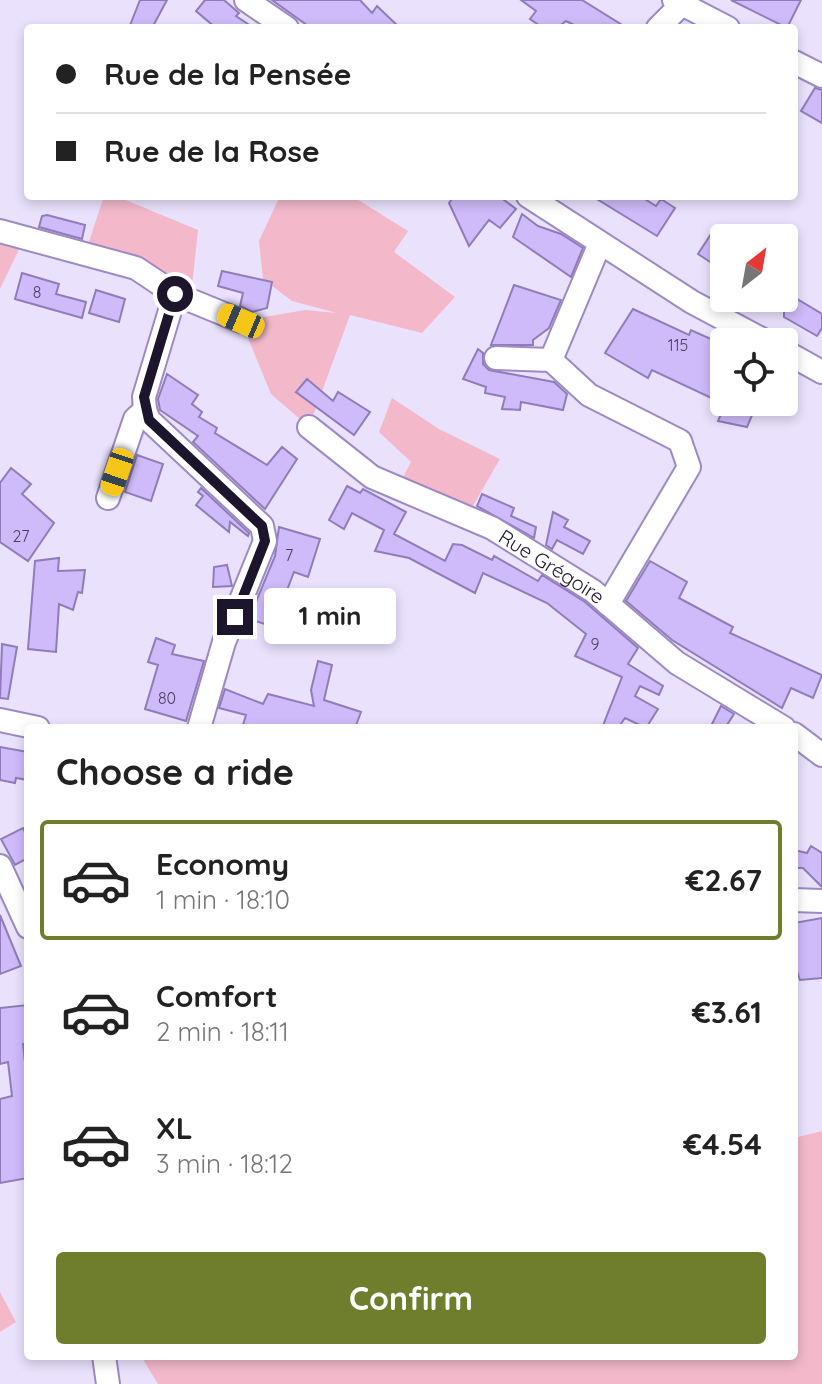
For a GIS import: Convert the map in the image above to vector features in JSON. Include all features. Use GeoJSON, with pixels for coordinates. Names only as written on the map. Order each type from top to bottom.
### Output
{"type":"FeatureCollection","features":[{"type":"Feature","properties":{"kind":"street"},"geometry":{"type":"LineString","coordinates":[[246,0],[281,24]]}},
{"type":"Feature","properties":{"kind":"street"},"geometry":{"type":"LineString","coordinates":[[661,24],[678,2],[720,24]]}},
{"type":"Feature","properties":{"kind":"street"},"geometry":{"type":"LineString","coordinates":[[798,64],[822,76]]}},
{"type":"Feature","properties":{"kind":"street"},"geometry":{"type":"LineString","coordinates":[[534,200],[692,302],[741,328]]}},
{"type":"Feature","properties":{"kind":"street"},"geometry":{"type":"LineString","coordinates":[[0,231],[136,268],[175,294],[241,321]]}},
{"type":"Feature","properties":{"kind":"street"},"geometry":{"type":"LineString","coordinates":[[551,360],[600,243]]}},
{"type":"Feature","properties":{"kind":"street"},"geometry":{"type":"LineString","coordinates":[[175,294],[144,397],[145,410],[149,420],[262,526],[265,541],[224,642],[200,724]]}},
{"type":"Feature","properties":{"kind":"street"},"geometry":{"type":"LineString","coordinates":[[496,358],[551,360],[589,395],[680,441],[689,467],[608,604]]}},
{"type":"Feature","properties":{"kind":"street"},"geometry":{"type":"LineString","coordinates":[[798,359],[822,372]]}},
{"type":"Feature","properties":{"kind":"street"},"geometry":{"type":"LineString","coordinates":[[108,498],[135,419],[145,410]]}},
{"type":"Feature","properties":{"kind":"street","name":"Rue Grégoire"},"geometry":{"type":"LineString","coordinates":[[309,427],[372,477],[492,528],[608,604],[677,663],[777,724]]}},
{"type":"Feature","properties":{"kind":"street"},"geometry":{"type":"LineString","coordinates":[[0,720],[24,725]]}},
{"type":"Feature","properties":{"kind":"street"},"geometry":{"type":"LineString","coordinates":[[798,737],[822,755]]}},
{"type":"Feature","properties":{"kind":"street"},"geometry":{"type":"LineString","coordinates":[[0,866],[24,918]]}},
{"type":"Feature","properties":{"kind":"street"},"geometry":{"type":"LineString","coordinates":[[798,900],[822,901]]}},
{"type":"Feature","properties":{"kind":"street"},"geometry":{"type":"LineString","coordinates":[[105,1360],[108,1384]]}},
{"type":"Feature","properties":{"kind":"shaded area"},"geometry":{"type":"Polygon","coordinates":[[[103,200],[126,200],[198,230],[192,286],[175,294],[85,254],[103,200]]]}},
{"type":"Feature","properties":{"kind":"shaded area"},"geometry":{"type":"Polygon","coordinates":[[[278,200],[358,200],[408,231],[394,252],[455,297],[422,333],[350,315],[309,427],[271,394],[241,321],[305,310],[337,313],[292,301],[263,279],[259,241],[278,200]]]}},
{"type":"Feature","properties":{"kind":"shaded area"},"geometry":{"type":"Polygon","coordinates":[[[0,230],[25,237],[0,289],[0,230]]]}},
{"type":"Feature","properties":{"kind":"shaded area"},"geometry":{"type":"Polygon","coordinates":[[[392,398],[439,429],[500,459],[470,511],[401,481],[411,462],[379,432],[392,398]]]}},
{"type":"Feature","properties":{"kind":"shaded area"},"geometry":{"type":"Polygon","coordinates":[[[822,1131],[822,1384],[158,1384],[143,1360],[798,1360],[798,1137],[822,1131]]]}},
{"type":"Feature","properties":{"kind":"shaded area"},"geometry":{"type":"Polygon","coordinates":[[[0,1292],[16,1322],[0,1332],[0,1292]]]}},
{"type":"Feature","properties":{"kind":"building"},"geometry":{"type":"Polygon","coordinates":[[[140,0],[167,0],[154,24],[131,24],[140,0]]]}},
{"type":"Feature","properties":{"kind":"building"},"geometry":{"type":"Polygon","coordinates":[[[205,0],[224,0],[239,13],[236,16],[248,24],[211,24],[196,11],[205,0]]]}},
{"type":"Feature","properties":{"kind":"building"},"geometry":{"type":"Polygon","coordinates":[[[272,0],[360,0],[372,13],[377,6],[396,24],[305,24],[272,0]]]}},
{"type":"Feature","properties":{"kind":"building"},"geometry":{"type":"Polygon","coordinates":[[[521,0],[582,0],[621,24],[572,24],[566,21],[562,24],[537,24],[530,19],[536,11],[521,0]]]}},
{"type":"Feature","properties":{"kind":"building"},"geometry":{"type":"Polygon","coordinates":[[[731,0],[801,0],[789,24],[779,24],[731,0]]]}},
{"type":"Feature","properties":{"kind":"building"},"geometry":{"type":"Polygon","coordinates":[[[815,88],[822,90],[822,123],[801,111],[815,88]]]}},
{"type":"Feature","properties":{"kind":"building"},"geometry":{"type":"Polygon","coordinates":[[[451,200],[504,200],[516,209],[500,228],[489,220],[469,246],[449,203],[451,200]]]}},
{"type":"Feature","properties":{"kind":"building"},"geometry":{"type":"Polygon","coordinates":[[[598,200],[646,200],[656,206],[663,200],[675,208],[657,236],[598,200]]]}},
{"type":"Feature","properties":{"kind":"building"},"geometry":{"type":"Polygon","coordinates":[[[522,214],[538,226],[561,234],[583,248],[571,277],[513,237],[522,214]]]}},
{"type":"Feature","properties":{"kind":"building"},"geometry":{"type":"Polygon","coordinates":[[[42,216],[85,225],[82,239],[39,227],[42,216]]]}},
{"type":"Feature","properties":{"kind":"building"},"geometry":{"type":"Polygon","coordinates":[[[710,236],[710,262],[698,254],[710,236]]]}},
{"type":"Feature","properties":{"kind":"building"},"geometry":{"type":"Polygon","coordinates":[[[222,271],[272,282],[267,308],[252,312],[240,306],[243,293],[218,286],[222,271]]]}},
{"type":"Feature","properties":{"kind":"building"},"geometry":{"type":"Polygon","coordinates":[[[22,273],[59,284],[56,294],[86,302],[82,318],[15,299],[22,273]]]}},
{"type":"Feature","properties":{"kind":"building"},"geometry":{"type":"Polygon","coordinates":[[[514,285],[561,300],[549,328],[533,340],[533,345],[491,345],[514,285]]]}},
{"type":"Feature","properties":{"kind":"building"},"geometry":{"type":"Polygon","coordinates":[[[96,290],[125,299],[119,322],[89,313],[96,290]]]}},
{"type":"Feature","properties":{"kind":"building"},"geometry":{"type":"Polygon","coordinates":[[[798,299],[822,314],[822,328],[817,336],[784,317],[784,312],[798,312],[798,299]]]}},
{"type":"Feature","properties":{"kind":"building"},"geometry":{"type":"Polygon","coordinates":[[[633,309],[689,335],[691,330],[710,339],[710,397],[652,370],[648,378],[605,353],[633,309]]]}},
{"type":"Feature","properties":{"kind":"building"},"geometry":{"type":"Polygon","coordinates":[[[478,349],[483,353],[483,364],[489,370],[554,382],[567,394],[563,410],[521,402],[520,410],[502,409],[505,397],[485,393],[486,387],[463,379],[478,349]]]}},
{"type":"Feature","properties":{"kind":"building"},"geometry":{"type":"Polygon","coordinates":[[[167,374],[198,395],[192,404],[202,412],[199,417],[217,428],[215,433],[267,465],[282,447],[297,459],[265,509],[193,442],[198,436],[160,410],[158,399],[167,374]]]}},
{"type":"Feature","properties":{"kind":"building"},"geometry":{"type":"Polygon","coordinates":[[[307,379],[333,401],[338,392],[370,412],[354,435],[296,392],[307,379]]]}},
{"type":"Feature","properties":{"kind":"building"},"geometry":{"type":"Polygon","coordinates":[[[720,416],[752,416],[747,427],[718,421],[720,416]]]}},
{"type":"Feature","properties":{"kind":"building"},"geometry":{"type":"Polygon","coordinates":[[[137,455],[163,464],[151,501],[125,492],[137,455]]]}},
{"type":"Feature","properties":{"kind":"building"},"geometry":{"type":"Polygon","coordinates":[[[11,468],[31,484],[22,494],[54,523],[28,561],[0,542],[0,483],[11,468]]]}},
{"type":"Feature","properties":{"kind":"building"},"geometry":{"type":"Polygon","coordinates":[[[347,486],[360,493],[363,489],[406,512],[394,534],[445,561],[453,544],[462,545],[492,560],[494,556],[538,581],[542,575],[585,602],[638,648],[628,664],[663,686],[659,695],[640,686],[635,696],[658,709],[649,724],[638,724],[625,718],[621,724],[604,724],[622,677],[575,656],[586,634],[547,603],[483,573],[475,593],[409,558],[375,551],[384,530],[352,513],[344,529],[329,520],[347,486]]]}},
{"type":"Feature","properties":{"kind":"building"},"geometry":{"type":"Polygon","coordinates":[[[201,488],[249,533],[248,536],[230,522],[229,532],[196,505],[203,496],[198,492],[201,488]]]}},
{"type":"Feature","properties":{"kind":"building"},"geometry":{"type":"Polygon","coordinates":[[[482,494],[514,508],[511,516],[536,527],[534,538],[477,506],[482,494]]]}},
{"type":"Feature","properties":{"kind":"building"},"geometry":{"type":"Polygon","coordinates":[[[553,512],[568,520],[564,527],[590,541],[583,554],[557,540],[552,549],[546,545],[553,512]]]}},
{"type":"Feature","properties":{"kind":"building"},"geometry":{"type":"Polygon","coordinates":[[[279,527],[320,539],[308,577],[294,572],[284,598],[288,601],[274,634],[265,624],[249,619],[275,556],[279,527]]]}},
{"type":"Feature","properties":{"kind":"building"},"geometry":{"type":"Polygon","coordinates":[[[59,558],[58,571],[85,570],[82,593],[78,592],[73,610],[59,604],[56,652],[28,649],[35,561],[59,558]]]}},
{"type":"Feature","properties":{"kind":"building"},"geometry":{"type":"Polygon","coordinates":[[[650,561],[687,582],[679,598],[733,627],[730,633],[822,675],[813,698],[791,688],[782,708],[672,640],[626,601],[650,561]]]}},
{"type":"Feature","properties":{"kind":"building"},"geometry":{"type":"Polygon","coordinates":[[[227,565],[232,586],[213,587],[214,567],[227,565]]]}},
{"type":"Feature","properties":{"kind":"building"},"geometry":{"type":"Polygon","coordinates":[[[156,638],[175,645],[172,654],[204,661],[186,721],[145,709],[158,665],[148,662],[156,638]]]}},
{"type":"Feature","properties":{"kind":"building"},"geometry":{"type":"Polygon","coordinates":[[[2,644],[17,647],[8,699],[0,698],[2,644]]]}},
{"type":"Feature","properties":{"kind":"building"},"geometry":{"type":"Polygon","coordinates":[[[318,661],[332,665],[324,700],[361,712],[356,724],[243,724],[246,715],[219,708],[225,689],[263,704],[268,694],[314,706],[311,690],[318,661]]]}},
{"type":"Feature","properties":{"kind":"building"},"geometry":{"type":"Polygon","coordinates":[[[721,706],[734,714],[728,724],[712,724],[721,706]]]}},
{"type":"Feature","properties":{"kind":"building"},"geometry":{"type":"Polygon","coordinates":[[[0,747],[24,751],[24,779],[16,778],[15,783],[0,780],[0,747]]]}},
{"type":"Feature","properties":{"kind":"building"},"geometry":{"type":"Polygon","coordinates":[[[23,828],[24,860],[15,865],[1,839],[23,828]]]}},
{"type":"Feature","properties":{"kind":"building"},"geometry":{"type":"Polygon","coordinates":[[[811,846],[822,853],[822,887],[803,868],[798,868],[798,851],[807,853],[811,846]]]}},
{"type":"Feature","properties":{"kind":"building"},"geometry":{"type":"Polygon","coordinates":[[[0,915],[21,966],[0,974],[0,915]]]}},
{"type":"Feature","properties":{"kind":"building"},"geometry":{"type":"Polygon","coordinates":[[[822,918],[822,978],[800,980],[798,922],[822,918]]]}},
{"type":"Feature","properties":{"kind":"building"},"geometry":{"type":"Polygon","coordinates":[[[24,1005],[24,1179],[0,1183],[0,1099],[12,1096],[8,1062],[0,1064],[0,1008],[24,1005]]]}},
{"type":"Feature","properties":{"kind":"route"},"geometry":{"type":"LineString","coordinates":[[175,294],[144,397],[145,410],[149,420],[262,526],[265,541],[235,617]]}}]}
